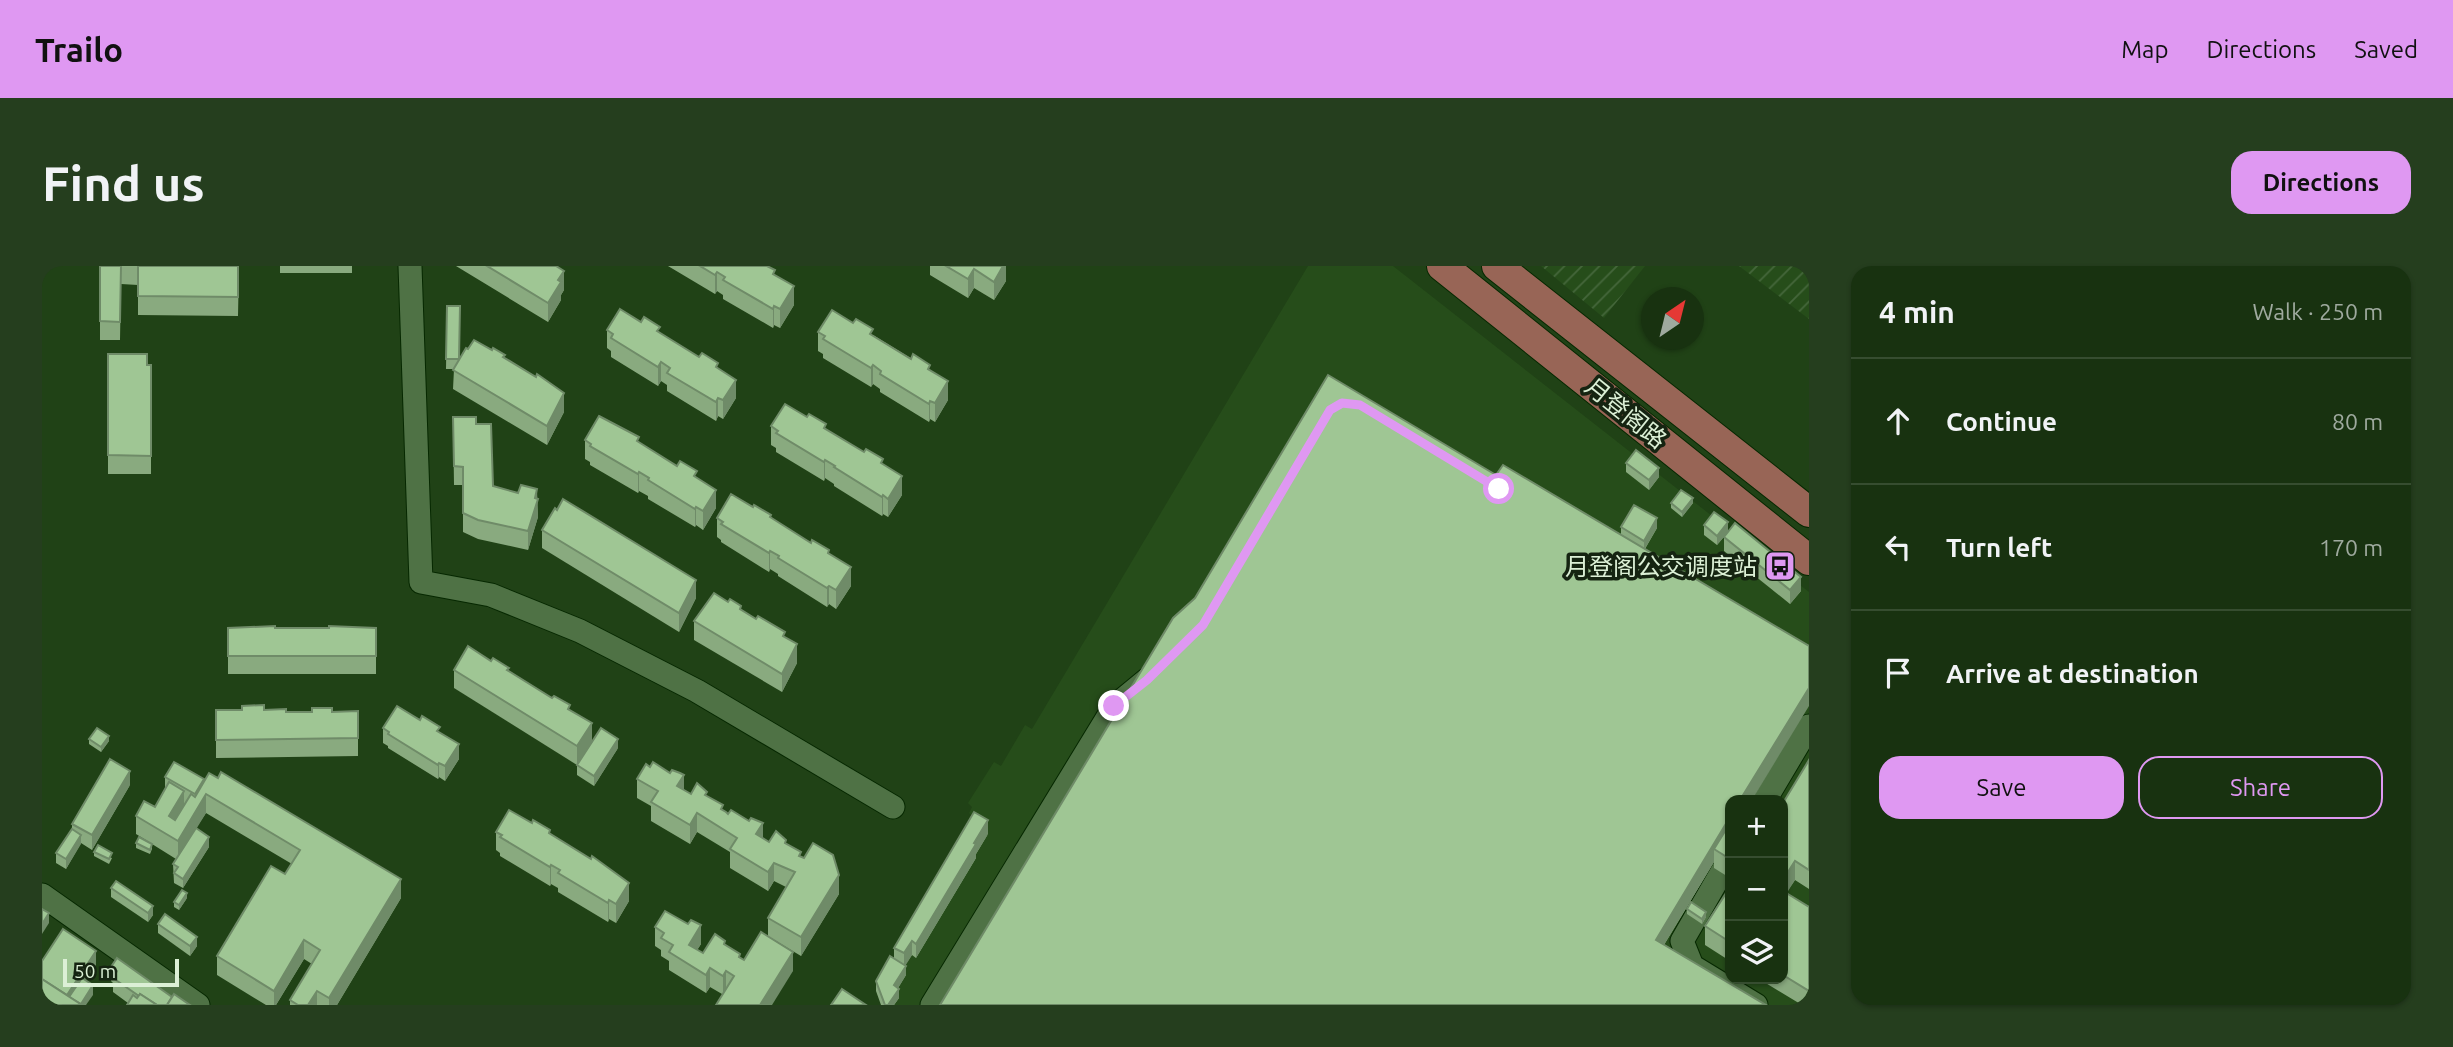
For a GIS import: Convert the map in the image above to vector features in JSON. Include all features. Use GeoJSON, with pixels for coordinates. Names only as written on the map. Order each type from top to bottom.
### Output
{"type":"FeatureCollection","features":[{"type":"Feature","properties":{"kind":"main road","name":"月登阁路"},"geometry":{"type":"LineString","coordinates":[[1442,266],[1809,560]]}},
{"type":"Feature","properties":{"kind":"main road","name":"月登阁路"},"geometry":{"type":"LineString","coordinates":[[1497,266],[1809,512]]}},
{"type":"Feature","properties":{"kind":"street"},"geometry":{"type":"LineString","coordinates":[[410,266],[421,582],[491,595],[580,631],[696,691],[893,807]]}},
{"type":"Feature","properties":{"kind":"street"},"geometry":{"type":"LineString","coordinates":[[932,1005],[1114,706],[1162,664]]}},
{"type":"Feature","properties":{"kind":"street"},"geometry":{"type":"LineString","coordinates":[[1768,795],[1809,726]]}},
{"type":"Feature","properties":{"kind":"street"},"geometry":{"type":"LineString","coordinates":[[1725,867],[1682,941],[1692,966],[1756,1005]]}},
{"type":"Feature","properties":{"kind":"street"},"geometry":{"type":"LineString","coordinates":[[42,895],[198,1005]]}},
{"type":"Feature","properties":{"kind":"shaded area"},"geometry":{"type":"Polygon","coordinates":[[[1308,266],[1393,266],[1809,592],[1809,1005],[887,1005],[883,989],[982,825],[969,813],[972,807],[968,803],[994,762],[1001,766],[1025,725],[1032,729],[1308,266]]]}},
{"type":"Feature","properties":{"kind":"shaded area"},"geometry":{"type":"Polygon","coordinates":[[[1541,266],[1645,266],[1604,318],[1541,266]]]}},
{"type":"Feature","properties":{"kind":"shaded area"},"geometry":{"type":"Polygon","coordinates":[[[1739,266],[1809,266],[1809,319],[1739,266]]]}},
{"type":"Feature","properties":{"kind":"building"},"geometry":{"type":"Polygon","coordinates":[[[100,266],[121,266],[120,322],[100,321],[100,266]]]}},
{"type":"Feature","properties":{"kind":"building"},"geometry":{"type":"Polygon","coordinates":[[[138,266],[238,266],[238,297],[138,296],[138,266]]]}},
{"type":"Feature","properties":{"kind":"building"},"geometry":{"type":"Polygon","coordinates":[[[487,266],[556,266],[564,271],[558,280],[561,282],[548,303],[487,266]]]}},
{"type":"Feature","properties":{"kind":"building"},"geometry":{"type":"Polygon","coordinates":[[[700,266],[767,266],[775,270],[773,274],[794,286],[780,309],[774,306],[773,309],[723,280],[725,277],[717,272],[715,275],[700,266]]]}},
{"type":"Feature","properties":{"kind":"building"},"geometry":{"type":"Polygon","coordinates":[[[946,266],[1003,266],[994,282],[974,269],[968,279],[946,266]]]}},
{"type":"Feature","properties":{"kind":"building"},"geometry":{"type":"Polygon","coordinates":[[[447,306],[460,306],[459,359],[446,359],[447,306]]]}},
{"type":"Feature","properties":{"kind":"building"},"geometry":{"type":"Polygon","coordinates":[[[620,309],[641,322],[644,317],[660,327],[657,331],[699,357],[702,353],[718,363],[716,367],[736,380],[723,400],[718,398],[716,402],[667,373],[670,368],[661,362],[658,367],[611,338],[613,334],[607,330],[620,309]]]}},
{"type":"Feature","properties":{"kind":"building"},"geometry":{"type":"Polygon","coordinates":[[[832,310],[853,323],[856,319],[873,329],[870,334],[911,359],[913,354],[930,365],[928,369],[948,381],[935,403],[930,401],[929,404],[880,374],[881,371],[873,365],[871,368],[823,339],[825,336],[818,332],[832,310]]]}},
{"type":"Feature","properties":{"kind":"building"},"geometry":{"type":"Polygon","coordinates":[[[474,340],[505,355],[503,357],[536,377],[537,374],[564,393],[547,426],[453,370],[474,340]]]}},
{"type":"Feature","properties":{"kind":"building"},"geometry":{"type":"Polygon","coordinates":[[[108,354],[147,354],[147,365],[151,365],[151,456],[108,455],[108,354]]]}},
{"type":"Feature","properties":{"kind":"building"},"geometry":{"type":"Polygon","coordinates":[[[1328,375],[1496,475],[1503,465],[1809,646],[1809,688],[1743,795],[1725,795],[1725,825],[1656,940],[1725,981],[1725,984],[1730,984],[1766,1005],[940,1005],[1173,618],[1195,598],[1328,375]]]}},
{"type":"Feature","properties":{"kind":"building"},"geometry":{"type":"Polygon","coordinates":[[[785,404],[826,424],[824,428],[864,452],[866,449],[883,459],[881,463],[902,476],[888,499],[776,433],[778,431],[771,426],[785,404]]]}},
{"type":"Feature","properties":{"kind":"building"},"geometry":{"type":"Polygon","coordinates":[[[599,416],[639,437],[637,441],[677,466],[680,461],[697,471],[694,476],[716,490],[703,511],[696,507],[695,509],[639,472],[638,474],[590,446],[585,440],[599,416]]]}},
{"type":"Feature","properties":{"kind":"building"},"geometry":{"type":"Polygon","coordinates":[[[453,417],[476,417],[476,424],[491,424],[493,486],[518,493],[521,485],[537,489],[535,498],[538,499],[528,531],[478,520],[463,513],[463,467],[454,466],[453,417]]]}},
{"type":"Feature","properties":{"kind":"building"},"geometry":{"type":"Polygon","coordinates":[[[1636,450],[1659,468],[1649,480],[1626,463],[1636,450]]]}},
{"type":"Feature","properties":{"kind":"building"},"geometry":{"type":"Polygon","coordinates":[[[1681,490],[1693,498],[1682,512],[1671,503],[1681,490]]]}},
{"type":"Feature","properties":{"kind":"building"},"geometry":{"type":"Polygon","coordinates":[[[731,494],[771,515],[770,517],[811,543],[812,540],[829,550],[828,553],[851,567],[836,590],[829,586],[827,588],[778,558],[779,556],[770,551],[769,553],[721,524],[723,522],[717,518],[731,494]]]}},
{"type":"Feature","properties":{"kind":"building"},"geometry":{"type":"Polygon","coordinates":[[[563,499],[696,580],[679,613],[542,530],[563,499]]]}},
{"type":"Feature","properties":{"kind":"building"},"geometry":{"type":"Polygon","coordinates":[[[1634,505],[1657,518],[1644,541],[1621,527],[1634,505]]]}},
{"type":"Feature","properties":{"kind":"building"},"geometry":{"type":"Polygon","coordinates":[[[1714,512],[1728,522],[1717,536],[1704,525],[1714,512]]]}},
{"type":"Feature","properties":{"kind":"building"},"geometry":{"type":"Polygon","coordinates":[[[1735,523],[1801,577],[1790,590],[1724,537],[1735,523]]]}},
{"type":"Feature","properties":{"kind":"building"},"geometry":{"type":"Polygon","coordinates":[[[714,593],[728,602],[730,599],[756,619],[758,616],[785,632],[783,636],[797,644],[782,674],[694,621],[714,593]]]}},
{"type":"Feature","properties":{"kind":"building"},"geometry":{"type":"Polygon","coordinates":[[[228,628],[376,628],[376,656],[228,656],[228,628]]]}},
{"type":"Feature","properties":{"kind":"building"},"geometry":{"type":"Polygon","coordinates":[[[468,646],[491,661],[493,658],[552,698],[554,696],[570,705],[568,709],[592,723],[577,746],[454,670],[468,646]]]}},
{"type":"Feature","properties":{"kind":"building"},"geometry":{"type":"Polygon","coordinates":[[[264,705],[264,710],[286,709],[286,712],[312,712],[312,708],[332,708],[332,712],[358,711],[358,738],[216,740],[216,710],[242,710],[242,706],[264,705]]]}},
{"type":"Feature","properties":{"kind":"building"},"geometry":{"type":"Polygon","coordinates":[[[397,706],[420,720],[422,716],[440,727],[437,731],[459,744],[445,766],[439,763],[438,765],[388,734],[383,728],[397,706]]]}},
{"type":"Feature","properties":{"kind":"building"},"geometry":{"type":"Polygon","coordinates":[[[97,728],[109,736],[101,747],[89,739],[97,728]]]}},
{"type":"Feature","properties":{"kind":"building"},"geometry":{"type":"Polygon","coordinates":[[[601,728],[618,739],[594,776],[577,765],[601,728]]]}},
{"type":"Feature","properties":{"kind":"building"},"geometry":{"type":"Polygon","coordinates":[[[110,759],[130,771],[92,835],[72,824],[110,759]]]}},
{"type":"Feature","properties":{"kind":"building"},"geometry":{"type":"Polygon","coordinates":[[[1809,760],[1809,870],[1795,861],[1788,872],[1788,795],[1809,760]]]}},
{"type":"Feature","properties":{"kind":"building"},"geometry":{"type":"Polygon","coordinates":[[[174,762],[204,779],[195,794],[165,777],[174,762]]]}},
{"type":"Feature","properties":{"kind":"building"},"geometry":{"type":"Polygon","coordinates":[[[653,762],[670,773],[672,770],[684,775],[677,786],[691,794],[697,783],[707,792],[705,795],[723,805],[721,809],[728,814],[731,810],[749,821],[751,818],[763,823],[756,834],[769,842],[776,831],[786,840],[785,843],[801,852],[799,856],[804,858],[813,843],[833,855],[839,875],[801,937],[768,918],[795,872],[774,863],[768,872],[730,849],[737,838],[697,813],[690,825],[651,802],[658,791],[637,779],[646,764],[650,767],[653,762]]]}},
{"type":"Feature","properties":{"kind":"building"},"geometry":{"type":"Polygon","coordinates":[[[221,772],[401,879],[329,998],[317,991],[308,1005],[298,1005],[290,1000],[320,950],[304,940],[274,991],[217,956],[271,866],[285,874],[300,850],[206,794],[178,841],[136,816],[144,801],[155,807],[169,782],[184,791],[169,816],[175,820],[191,794],[195,797],[209,773],[218,778],[221,772]]]}},
{"type":"Feature","properties":{"kind":"building"},"geometry":{"type":"Polygon","coordinates":[[[509,810],[550,830],[549,833],[591,859],[592,856],[629,883],[616,904],[609,900],[608,903],[558,873],[560,870],[551,865],[550,867],[500,837],[502,835],[496,832],[509,810]]]}},
{"type":"Feature","properties":{"kind":"building"},"geometry":{"type":"Polygon","coordinates":[[[974,812],[988,820],[974,843],[976,844],[916,944],[912,941],[904,953],[894,948],[974,812]]]}},
{"type":"Feature","properties":{"kind":"building"},"geometry":{"type":"Polygon","coordinates":[[[196,828],[209,837],[183,879],[174,873],[178,867],[173,864],[196,828]]]}},
{"type":"Feature","properties":{"kind":"building"},"geometry":{"type":"Polygon","coordinates":[[[72,829],[81,835],[66,859],[56,853],[72,829]]]}},
{"type":"Feature","properties":{"kind":"building"},"geometry":{"type":"Polygon","coordinates":[[[1725,831],[1725,856],[1714,849],[1725,831]]]}},
{"type":"Feature","properties":{"kind":"building"},"geometry":{"type":"Polygon","coordinates":[[[139,837],[152,844],[150,850],[136,843],[139,837]]]}},
{"type":"Feature","properties":{"kind":"building"},"geometry":{"type":"Polygon","coordinates":[[[98,845],[112,853],[109,859],[94,852],[98,845]]]}},
{"type":"Feature","properties":{"kind":"building"},"geometry":{"type":"Polygon","coordinates":[[[116,881],[153,906],[148,913],[111,888],[116,881]]]}},
{"type":"Feature","properties":{"kind":"building"},"geometry":{"type":"Polygon","coordinates":[[[182,890],[187,893],[179,905],[174,902],[182,890]]]}},
{"type":"Feature","properties":{"kind":"building"},"geometry":{"type":"Polygon","coordinates":[[[1788,894],[1809,907],[1809,991],[1788,978],[1788,894]]]}},
{"type":"Feature","properties":{"kind":"building"},"geometry":{"type":"Polygon","coordinates":[[[1725,895],[1725,939],[1705,926],[1725,895]]]}},
{"type":"Feature","properties":{"kind":"building"},"geometry":{"type":"Polygon","coordinates":[[[1691,902],[1706,912],[1702,919],[1687,909],[1691,902]]]}},
{"type":"Feature","properties":{"kind":"building"},"geometry":{"type":"Polygon","coordinates":[[[42,909],[49,913],[42,924],[42,909]]]}},
{"type":"Feature","properties":{"kind":"building"},"geometry":{"type":"Polygon","coordinates":[[[665,911],[688,924],[691,920],[701,925],[689,945],[703,953],[715,934],[744,960],[761,932],[793,952],[760,1005],[716,1005],[734,976],[726,971],[723,976],[710,968],[706,975],[669,952],[673,945],[661,938],[664,933],[655,927],[665,911]]]}},
{"type":"Feature","properties":{"kind":"building"},"geometry":{"type":"Polygon","coordinates":[[[165,914],[197,937],[190,946],[158,924],[165,914]]]}},
{"type":"Feature","properties":{"kind":"building"},"geometry":{"type":"Polygon","coordinates":[[[63,929],[96,951],[67,995],[42,979],[42,961],[63,929]]]}},
{"type":"Feature","properties":{"kind":"building"},"geometry":{"type":"Polygon","coordinates":[[[890,956],[906,966],[894,985],[899,989],[888,1005],[885,1005],[876,981],[890,956]]]}},
{"type":"Feature","properties":{"kind":"building"},"geometry":{"type":"Polygon","coordinates":[[[117,958],[172,997],[167,1005],[157,1005],[140,994],[139,996],[113,978],[117,971],[111,967],[117,958]]]}},
{"type":"Feature","properties":{"kind":"building"},"geometry":{"type":"Polygon","coordinates":[[[82,978],[93,985],[81,1004],[69,997],[82,978]]]}},
{"type":"Feature","properties":{"kind":"building"},"geometry":{"type":"Polygon","coordinates":[[[42,979],[82,1005],[42,1005],[42,979]]]}},
{"type":"Feature","properties":{"kind":"building"},"geometry":{"type":"Polygon","coordinates":[[[842,989],[866,1005],[831,1005],[842,989]]]}},
{"type":"Feature","properties":{"kind":"building"},"geometry":{"type":"Polygon","coordinates":[[[140,994],[157,1005],[127,1005],[133,995],[137,998],[140,994]]]}},
{"type":"Feature","properties":{"kind":"building"},"geometry":{"type":"Polygon","coordinates":[[[174,994],[190,1005],[167,1005],[174,994]]]}},
{"type":"Feature","properties":{"kind":"place","name":"月登阁公交调度站"},"geometry":{"type":"Point","coordinates":[1780,566]}},
{"type":"Feature","properties":{"kind":"route"},"geometry":{"type":"LineString","coordinates":[[1114,706],[1147,680],[1203,625],[1330,410],[1342,403],[1360,405],[1499,489]]}}]}
